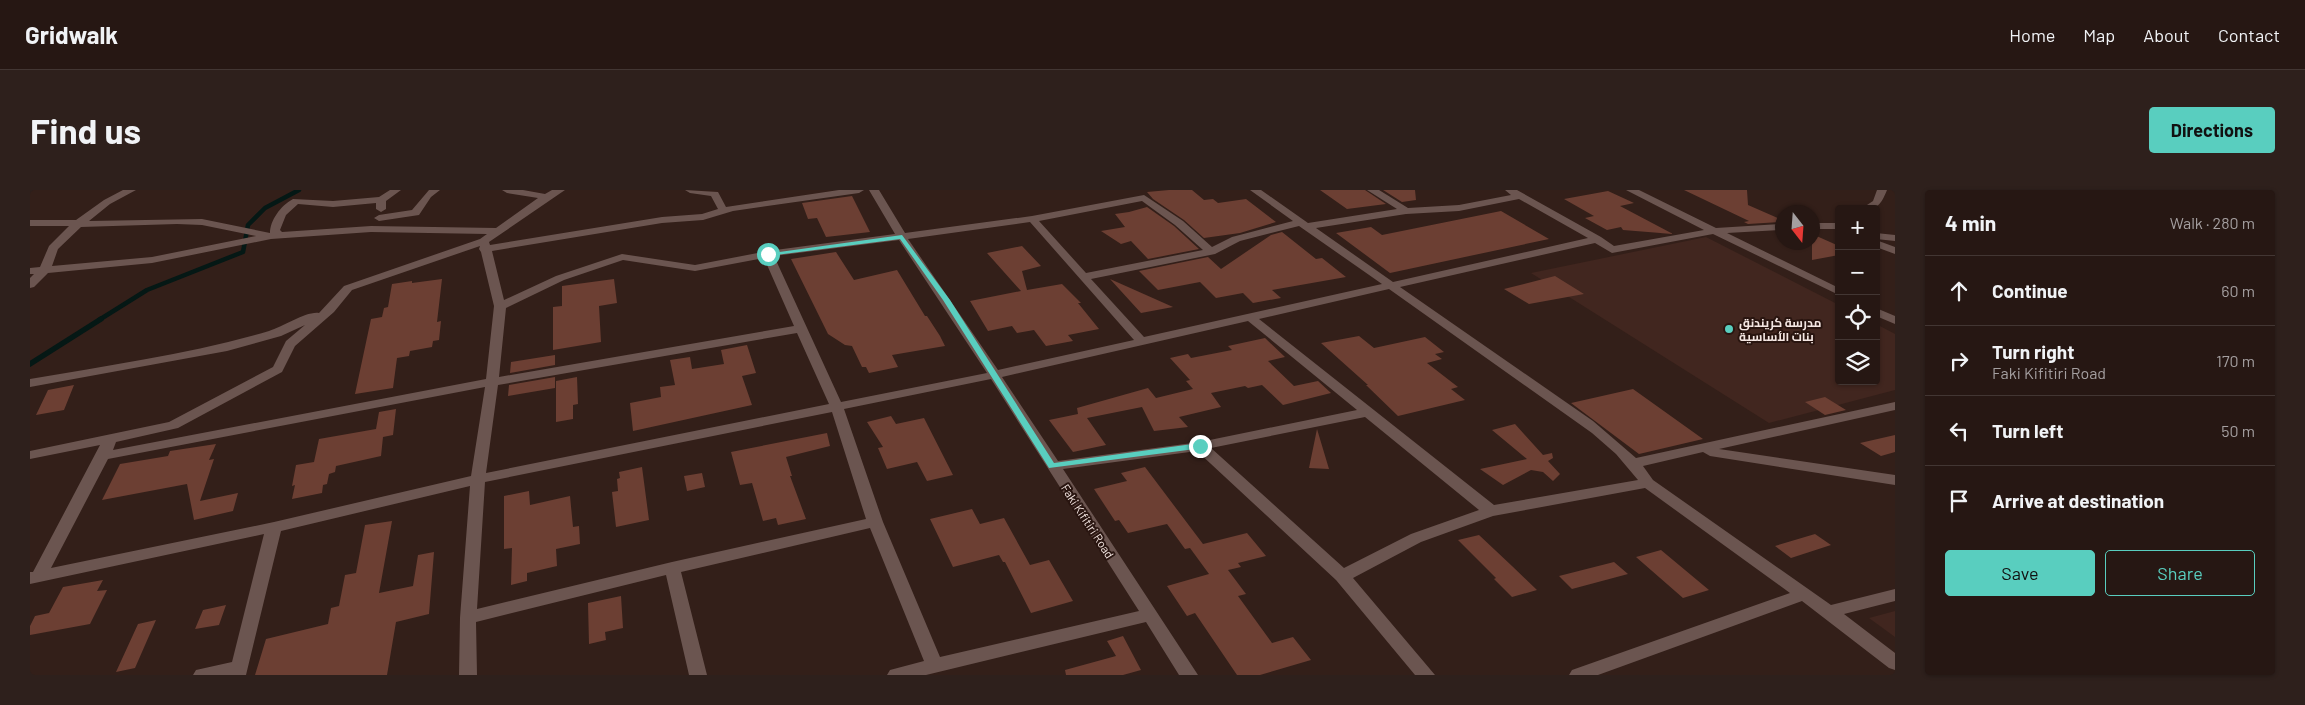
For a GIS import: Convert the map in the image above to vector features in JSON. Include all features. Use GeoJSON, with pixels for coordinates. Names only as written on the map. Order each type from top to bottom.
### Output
{"type":"FeatureCollection","features":[{"type":"Feature","properties":{"kind":"street"},"geometry":{"type":"LineString","coordinates":[[30,285],[45,270],[53,248],[79,223],[107,202],[131,190]]}},
{"type":"Feature","properties":{"kind":"street"},"geometry":{"type":"LineString","coordinates":[[276,236],[274,228],[293,202],[304,200],[333,204],[381,200],[396,190]]}},
{"type":"Feature","properties":{"kind":"street"},"geometry":{"type":"LineString","coordinates":[[379,218],[415,213],[435,190]]}},
{"type":"Feature","properties":{"kind":"street"},"geometry":{"type":"LineString","coordinates":[[507,190],[546,197]]}},
{"type":"Feature","properties":{"kind":"street"},"geometry":{"type":"LineString","coordinates":[[484,245],[499,231],[546,197],[560,190]]}},
{"type":"Feature","properties":{"kind":"street"},"geometry":{"type":"LineString","coordinates":[[690,190],[715,194],[723,210]]}},
{"type":"Feature","properties":{"kind":"street"},"geometry":{"type":"LineString","coordinates":[[30,455],[173,425],[278,369],[290,344],[330,310],[348,288],[484,245],[670,219],[703,217],[723,210],[858,190]]}},
{"type":"Feature","properties":{"kind":"street","name":"Faki Kifitiri Road"},"geometry":{"type":"LineString","coordinates":[[874,190],[902,237],[946,300],[1189,675]]}},
{"type":"Feature","properties":{"kind":"street"},"geometry":{"type":"LineString","coordinates":[[1133,190],[1179,223],[1211,252]]}},
{"type":"Feature","properties":{"kind":"street"},"geometry":{"type":"LineString","coordinates":[[1255,190],[1588,424],[1611,441],[1635,464],[1648,483],[1829,612],[1895,663]]}},
{"type":"Feature","properties":{"kind":"street"},"geometry":{"type":"LineString","coordinates":[[1372,190],[1406,212]]}},
{"type":"Feature","properties":{"kind":"street"},"geometry":{"type":"LineString","coordinates":[[1631,190],[1713,232],[1835,290]]}},
{"type":"Feature","properties":{"kind":"street"},"geometry":{"type":"LineString","coordinates":[[1873,205],[1877,203],[1882,190]]}},
{"type":"Feature","properties":{"kind":"street"},"geometry":{"type":"LineString","coordinates":[[1083,277],[1211,252],[1236,239],[1304,224],[1459,208],[1514,193],[1597,239],[1612,250],[1713,232],[1775,228]]}},
{"type":"Feature","properties":{"kind":"street"},"geometry":{"type":"LineString","coordinates":[[500,306],[560,278],[622,257],[695,268],[768,254],[1032,219],[1144,198]]}},
{"type":"Feature","properties":{"kind":"street"},"geometry":{"type":"LineString","coordinates":[[371,229],[379,218],[381,200]]}},
{"type":"Feature","properties":{"kind":"street"},"geometry":{"type":"LineString","coordinates":[[1032,219],[1142,342]]}},
{"type":"Feature","properties":{"kind":"street"},"geometry":{"type":"LineString","coordinates":[[30,222],[129,224],[177,221],[202,222],[276,236]]}},
{"type":"Feature","properties":{"kind":"street"},"geometry":{"type":"LineString","coordinates":[[1820,225],[1835,224]]}},
{"type":"Feature","properties":{"kind":"street"},"geometry":{"type":"LineString","coordinates":[[30,271],[152,260],[276,236],[371,229],[499,231]]}},
{"type":"Feature","properties":{"kind":"street"},"geometry":{"type":"LineString","coordinates":[[1880,236],[1895,238]]}},
{"type":"Feature","properties":{"kind":"street"},"geometry":{"type":"LineString","coordinates":[[34,577],[274,527],[478,479],[994,375],[1597,239]]}},
{"type":"Feature","properties":{"kind":"street"},"geometry":{"type":"LineString","coordinates":[[468,675],[468,618],[478,479],[492,382],[500,306],[484,245]]}},
{"type":"Feature","properties":{"kind":"street"},"geometry":{"type":"LineString","coordinates":[[1880,245],[1895,251]]}},
{"type":"Feature","properties":{"kind":"street"},"geometry":{"type":"LineString","coordinates":[[768,254],[837,408],[875,522],[934,664]]}},
{"type":"Feature","properties":{"kind":"street"},"geometry":{"type":"LineString","coordinates":[[30,384],[227,347],[277,333],[330,310]]}},
{"type":"Feature","properties":{"kind":"street"},"geometry":{"type":"LineString","coordinates":[[1880,313],[1895,320]]}},
{"type":"Feature","properties":{"kind":"street"},"geometry":{"type":"LineString","coordinates":[[1251,318],[1491,511]]}},
{"type":"Feature","properties":{"kind":"street"},"geometry":{"type":"LineString","coordinates":[[103,456],[492,382],[800,329]]}},
{"type":"Feature","properties":{"kind":"street"},"geometry":{"type":"LineString","coordinates":[[1635,464],[1895,406]]}},
{"type":"Feature","properties":{"kind":"street"},"geometry":{"type":"LineString","coordinates":[[1052,466],[1200,446],[1368,412]]}},
{"type":"Feature","properties":{"kind":"street"},"geometry":{"type":"LineString","coordinates":[[34,577],[103,456],[110,439]]}},
{"type":"Feature","properties":{"kind":"street"},"geometry":{"type":"LineString","coordinates":[[1200,446],[1258,496],[1342,576],[1426,675]]}},
{"type":"Feature","properties":{"kind":"street"},"geometry":{"type":"LineString","coordinates":[[1701,450],[1895,480]]}},
{"type":"Feature","properties":{"kind":"street"},"geometry":{"type":"LineString","coordinates":[[1342,576],[1416,538],[1491,511],[1648,483]]}},
{"type":"Feature","properties":{"kind":"street"},"geometry":{"type":"LineString","coordinates":[[468,618],[672,568],[875,522]]}},
{"type":"Feature","properties":{"kind":"street"},"geometry":{"type":"LineString","coordinates":[[202,675],[238,671],[274,527]]}},
{"type":"Feature","properties":{"kind":"street"},"geometry":{"type":"LineString","coordinates":[[672,568],[698,675]]}},
{"type":"Feature","properties":{"kind":"street"},"geometry":{"type":"LineString","coordinates":[[1578,675],[1804,594]]}},
{"type":"Feature","properties":{"kind":"street"},"geometry":{"type":"LineString","coordinates":[[1829,612],[1895,595]]}},
{"type":"Feature","properties":{"kind":"street"},"geometry":{"type":"LineString","coordinates":[[896,675],[934,664],[1148,614]]}},
{"type":"Feature","properties":{"kind":"shaded area","name":"مدرسة كريندنق بنات الأساسية"},"geometry":{"type":"Polygon","coordinates":[[[1706,237],[1835,303],[1835,385],[1880,385],[1880,326],[1895,334],[1895,390],[1769,423],[1531,273],[1706,237]]]}},
{"type":"Feature","properties":{"kind":"shaded area"},"geometry":{"type":"Polygon","coordinates":[[[1895,611],[1895,637],[1869,618],[1895,611]]]}},
{"type":"Feature","properties":{"kind":"building"},"geometry":{"type":"Polygon","coordinates":[[[1192,190],[1204,200],[1213,199],[1218,203],[1246,199],[1276,222],[1240,233],[1204,238],[1184,220],[1153,199],[1147,192],[1192,190]]]}},
{"type":"Feature","properties":{"kind":"building"},"geometry":{"type":"Polygon","coordinates":[[[1320,190],[1365,190],[1386,204],[1347,209],[1320,190]]]}},
{"type":"Feature","properties":{"kind":"building"},"geometry":{"type":"Polygon","coordinates":[[[1383,190],[1415,190],[1416,200],[1402,202],[1383,190]]]}},
{"type":"Feature","properties":{"kind":"building"},"geometry":{"type":"Polygon","coordinates":[[[1684,190],[1747,190],[1748,205],[1775,217],[1775,222],[1748,224],[1744,222],[1749,221],[1684,190]]]}},
{"type":"Feature","properties":{"kind":"building"},"geometry":{"type":"Polygon","coordinates":[[[1608,191],[1634,203],[1620,206],[1673,234],[1623,230],[1621,227],[1607,230],[1585,218],[1594,216],[1564,199],[1608,191]]]}},
{"type":"Feature","properties":{"kind":"building"},"geometry":{"type":"Polygon","coordinates":[[[852,196],[870,232],[826,237],[817,218],[808,219],[802,203],[852,196]]]}},
{"type":"Feature","properties":{"kind":"building"},"geometry":{"type":"Polygon","coordinates":[[[1147,207],[1174,226],[1199,249],[1148,259],[1131,241],[1121,244],[1101,231],[1125,227],[1115,214],[1147,207]]]}},
{"type":"Feature","properties":{"kind":"building"},"geometry":{"type":"Polygon","coordinates":[[[1501,211],[1549,239],[1390,273],[1336,233],[1371,227],[1382,235],[1501,211]]]}},
{"type":"Feature","properties":{"kind":"building"},"geometry":{"type":"Polygon","coordinates":[[[1282,232],[1316,259],[1322,258],[1346,277],[1272,290],[1281,298],[1253,303],[1243,293],[1216,298],[1200,282],[1158,290],[1139,271],[1208,257],[1221,269],[1271,235],[1282,232]]]}},
{"type":"Feature","properties":{"kind":"building"},"geometry":{"type":"Polygon","coordinates":[[[1820,238],[1835,244],[1835,256],[1812,260],[1812,250],[1820,250],[1820,238]]]}},
{"type":"Feature","properties":{"kind":"building"},"geometry":{"type":"Polygon","coordinates":[[[1022,246],[1041,266],[1022,271],[1027,290],[1062,284],[1081,303],[1078,303],[1099,329],[1068,335],[1073,341],[1046,346],[1034,330],[1017,333],[1012,326],[988,331],[970,301],[1021,291],[987,253],[1022,246]]]}},
{"type":"Feature","properties":{"kind":"building"},"geometry":{"type":"Polygon","coordinates":[[[836,252],[854,280],[897,270],[945,346],[892,355],[898,367],[869,373],[866,367],[862,367],[852,346],[845,345],[828,334],[791,259],[836,252]]]}},
{"type":"Feature","properties":{"kind":"building"},"geometry":{"type":"Polygon","coordinates":[[[1555,276],[1584,294],[1529,304],[1504,289],[1555,276]]]}},
{"type":"Feature","properties":{"kind":"building"},"geometry":{"type":"Polygon","coordinates":[[[442,279],[437,322],[441,321],[439,340],[433,341],[432,347],[410,351],[409,356],[397,358],[393,388],[355,394],[371,319],[382,317],[384,308],[388,307],[392,284],[442,279]]]}},
{"type":"Feature","properties":{"kind":"building"},"geometry":{"type":"Polygon","coordinates":[[[614,279],[617,303],[599,306],[601,342],[553,350],[553,307],[562,306],[562,286],[614,279]]]}},
{"type":"Feature","properties":{"kind":"building"},"geometry":{"type":"Polygon","coordinates":[[[1110,279],[1173,307],[1141,313],[1110,279]]]}},
{"type":"Feature","properties":{"kind":"building"},"geometry":{"type":"Polygon","coordinates":[[[1359,336],[1374,348],[1425,337],[1444,352],[1435,354],[1442,359],[1427,363],[1458,387],[1451,389],[1465,400],[1398,416],[1366,385],[1368,385],[1321,343],[1359,336]]]}},
{"type":"Feature","properties":{"kind":"building"},"geometry":{"type":"Polygon","coordinates":[[[1265,338],[1285,357],[1268,361],[1294,386],[1318,381],[1331,393],[1283,405],[1262,385],[1248,388],[1245,386],[1211,393],[1221,407],[1179,417],[1188,427],[1154,431],[1142,407],[1087,418],[1106,445],[1073,452],[1049,420],[1078,414],[1077,408],[1148,388],[1156,398],[1193,389],[1186,381],[1190,380],[1170,358],[1188,354],[1191,358],[1232,350],[1228,346],[1265,338]]]}},
{"type":"Feature","properties":{"kind":"building"},"geometry":{"type":"Polygon","coordinates":[[[747,345],[756,373],[742,376],[752,405],[633,431],[630,403],[661,397],[660,387],[675,385],[670,360],[690,357],[692,369],[724,364],[721,350],[747,345]]]}},
{"type":"Feature","properties":{"kind":"building"},"geometry":{"type":"Polygon","coordinates":[[[555,355],[555,365],[510,373],[511,362],[555,355]]]}},
{"type":"Feature","properties":{"kind":"building"},"geometry":{"type":"Polygon","coordinates":[[[555,377],[555,388],[508,396],[509,385],[555,377]]]}},
{"type":"Feature","properties":{"kind":"building"},"geometry":{"type":"Polygon","coordinates":[[[577,377],[578,404],[573,405],[573,419],[556,422],[556,381],[577,377]]]}},
{"type":"Feature","properties":{"kind":"building"},"geometry":{"type":"Polygon","coordinates":[[[74,385],[64,410],[36,415],[48,390],[74,385]]]}},
{"type":"Feature","properties":{"kind":"building"},"geometry":{"type":"Polygon","coordinates":[[[1633,389],[1703,439],[1639,454],[1571,403],[1633,389]]]}},
{"type":"Feature","properties":{"kind":"building"},"geometry":{"type":"Polygon","coordinates":[[[1825,397],[1846,410],[1825,415],[1805,402],[1825,397]]]}},
{"type":"Feature","properties":{"kind":"building"},"geometry":{"type":"Polygon","coordinates":[[[396,409],[393,435],[383,437],[381,456],[336,466],[335,472],[329,474],[327,484],[323,485],[322,493],[292,499],[295,485],[292,486],[296,465],[314,462],[319,439],[376,429],[379,412],[396,409]]]}},
{"type":"Feature","properties":{"kind":"building"},"geometry":{"type":"Polygon","coordinates":[[[891,416],[896,424],[924,418],[953,475],[927,481],[917,462],[887,469],[878,448],[883,447],[867,422],[891,416]]]}},
{"type":"Feature","properties":{"kind":"building"},"geometry":{"type":"Polygon","coordinates":[[[1515,424],[1543,455],[1552,453],[1553,458],[1548,461],[1560,474],[1553,481],[1543,472],[1531,470],[1503,485],[1480,469],[1527,459],[1492,430],[1515,424]]]}},
{"type":"Feature","properties":{"kind":"building"},"geometry":{"type":"Polygon","coordinates":[[[1317,429],[1329,469],[1309,468],[1317,429]]]}},
{"type":"Feature","properties":{"kind":"building"},"geometry":{"type":"Polygon","coordinates":[[[827,433],[830,446],[786,457],[792,476],[790,476],[806,519],[778,525],[776,518],[763,521],[752,483],[740,485],[731,452],[827,433]]]}},
{"type":"Feature","properties":{"kind":"building"},"geometry":{"type":"Polygon","coordinates":[[[1895,435],[1895,452],[1881,456],[1860,443],[1895,435]]]}},
{"type":"Feature","properties":{"kind":"building"},"geometry":{"type":"Polygon","coordinates":[[[216,444],[209,460],[214,459],[200,501],[238,493],[233,511],[194,520],[187,484],[102,500],[120,464],[168,456],[170,451],[216,444]]]}},
{"type":"Feature","properties":{"kind":"building"},"geometry":{"type":"Polygon","coordinates":[[[642,467],[649,520],[616,527],[612,492],[618,491],[617,479],[620,478],[619,472],[642,467]]]}},
{"type":"Feature","properties":{"kind":"building"},"geometry":{"type":"Polygon","coordinates":[[[1145,467],[1203,544],[1247,533],[1266,556],[1238,563],[1241,567],[1228,570],[1246,594],[1238,596],[1272,643],[1293,637],[1311,660],[1260,675],[1237,675],[1195,613],[1187,616],[1167,586],[1209,574],[1190,548],[1185,549],[1167,524],[1128,533],[1119,520],[1115,521],[1094,489],[1127,481],[1121,473],[1145,467]]]}},
{"type":"Feature","properties":{"kind":"building"},"geometry":{"type":"Polygon","coordinates":[[[702,473],[705,487],[687,491],[684,476],[702,473]]]}},
{"type":"Feature","properties":{"kind":"building"},"geometry":{"type":"Polygon","coordinates":[[[529,491],[530,505],[570,496],[573,527],[579,526],[580,544],[556,549],[557,566],[527,573],[527,581],[511,585],[512,548],[504,549],[504,496],[529,491]]]}},
{"type":"Feature","properties":{"kind":"building"},"geometry":{"type":"Polygon","coordinates":[[[972,509],[980,524],[1004,518],[1030,565],[1049,560],[1073,601],[1031,613],[1005,562],[1003,562],[999,555],[953,567],[930,519],[972,509]]]}},
{"type":"Feature","properties":{"kind":"building"},"geometry":{"type":"Polygon","coordinates":[[[392,521],[379,593],[413,586],[418,555],[434,552],[429,614],[396,622],[387,675],[255,675],[266,639],[328,624],[331,608],[339,606],[345,575],[356,573],[365,525],[392,521]]]}},
{"type":"Feature","properties":{"kind":"building"},"geometry":{"type":"Polygon","coordinates":[[[1815,534],[1831,545],[1791,558],[1775,546],[1815,534]]]}},
{"type":"Feature","properties":{"kind":"building"},"geometry":{"type":"Polygon","coordinates":[[[1479,535],[1537,590],[1512,597],[1458,540],[1479,535]]]}},
{"type":"Feature","properties":{"kind":"building"},"geometry":{"type":"Polygon","coordinates":[[[1661,550],[1709,590],[1683,598],[1636,557],[1661,550]]]}},
{"type":"Feature","properties":{"kind":"building"},"geometry":{"type":"Polygon","coordinates":[[[1614,562],[1628,574],[1572,589],[1559,576],[1614,562]]]}},
{"type":"Feature","properties":{"kind":"building"},"geometry":{"type":"Polygon","coordinates":[[[103,580],[97,591],[107,590],[90,624],[30,635],[30,626],[35,616],[49,613],[63,587],[103,580]]]}},
{"type":"Feature","properties":{"kind":"building"},"geometry":{"type":"Polygon","coordinates":[[[621,596],[623,628],[605,632],[606,640],[589,644],[588,603],[621,596]]]}},
{"type":"Feature","properties":{"kind":"building"},"geometry":{"type":"Polygon","coordinates":[[[226,605],[219,625],[195,629],[203,610],[226,605]]]}},
{"type":"Feature","properties":{"kind":"building"},"geometry":{"type":"Polygon","coordinates":[[[156,620],[135,668],[116,672],[138,624],[156,620]]]}},
{"type":"Feature","properties":{"kind":"building"},"geometry":{"type":"Polygon","coordinates":[[[1123,636],[1141,670],[1123,675],[1066,675],[1065,670],[1116,656],[1107,641],[1123,636]]]}},
{"type":"Feature","properties":{"kind":"waterway"},"geometry":{"type":"LineString","coordinates":[[99,320],[147,290],[243,252],[248,225],[265,208],[299,190]]}},
{"type":"Feature","properties":{"kind":"waterway"},"geometry":{"type":"LineString","coordinates":[[30,364],[101,319]]}},
{"type":"Feature","properties":{"kind":"place","name":"مدرسة كريندنق بنات الأساسية"},"geometry":{"type":"Point","coordinates":[1729,329]}},
{"type":"Feature","properties":{"kind":"route"},"geometry":{"type":"LineString","coordinates":[[768,254],[902,237],[946,300],[1052,466],[1200,446]]}}]}
